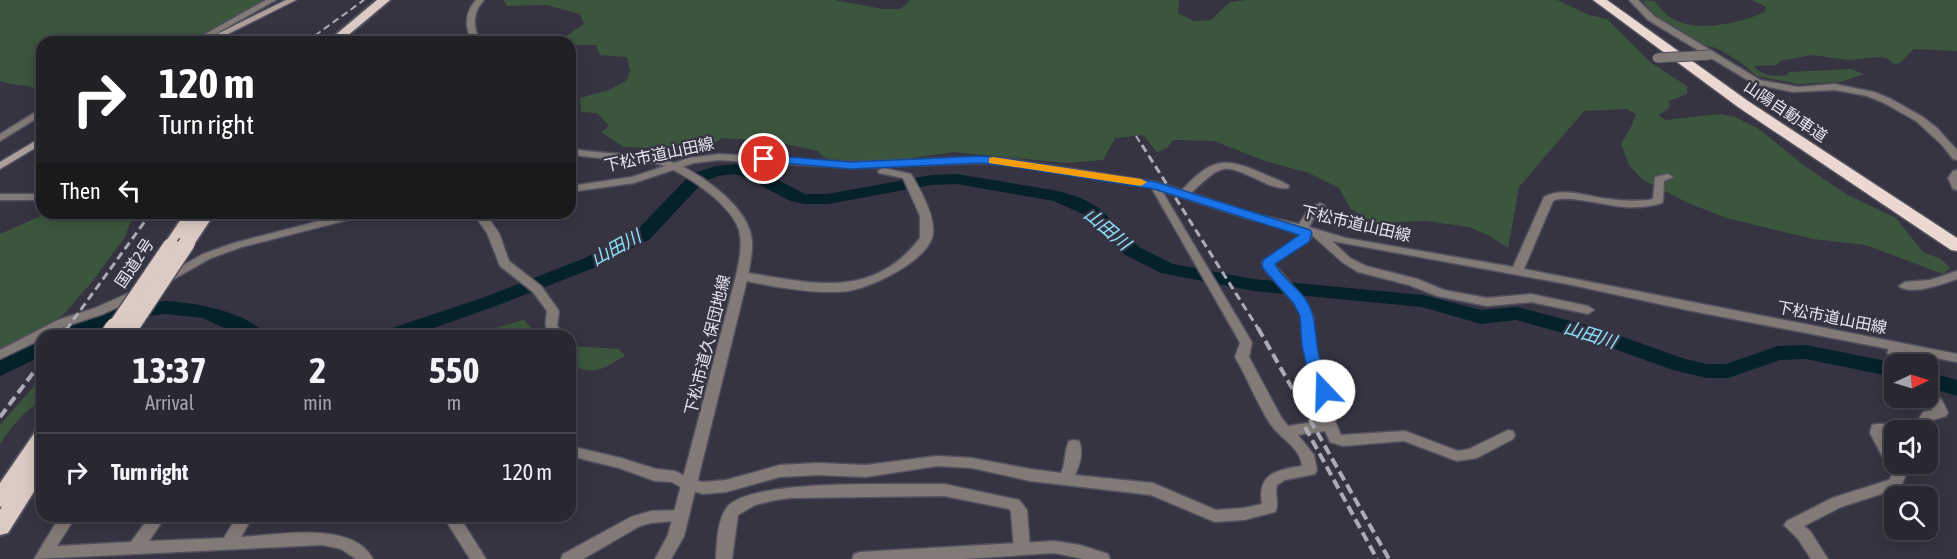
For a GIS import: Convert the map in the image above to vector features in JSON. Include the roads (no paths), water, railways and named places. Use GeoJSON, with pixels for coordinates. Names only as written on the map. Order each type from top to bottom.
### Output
{"type":"FeatureCollection","features":[{"type":"Feature","properties":{"kind":"highway"},"geometry":{"type":"LineString","coordinates":[[340,36],[384,0]]}},
{"type":"Feature","properties":{"kind":"highway"},"geometry":{"type":"LineString","coordinates":[[352,36],[394,0]]}},
{"type":"Feature","properties":{"kind":"highway","name":"山陽自動車道"},"geometry":{"type":"LineString","coordinates":[[1599,0],[1743,104],[1957,246]]}},
{"type":"Feature","properties":{"kind":"highway","name":"山陽自動車道"},"geometry":{"type":"LineString","coordinates":[[1615,0],[1759,102],[1957,232]]}},
{"type":"Feature","properties":{"kind":"highway","name":"国道2号"},"geometry":{"type":"LineString","coordinates":[[129,330],[179,245],[190,219]]}},
{"type":"Feature","properties":{"kind":"highway","name":"国道2号"},"geometry":{"type":"LineString","coordinates":[[115,330],[179,245],[202,219]]}},
{"type":"Feature","properties":{"kind":"highway"},"geometry":{"type":"LineString","coordinates":[[0,499],[36,446]]}},
{"type":"Feature","properties":{"kind":"highway"},"geometry":{"type":"LineString","coordinates":[[0,527],[36,472]]}},
{"type":"Feature","properties":{"kind":"main road"},"geometry":{"type":"LineString","coordinates":[[217,36],[292,0]]}},
{"type":"Feature","properties":{"kind":"main road"},"geometry":{"type":"LineString","coordinates":[[0,166],[36,144]]}},
{"type":"Feature","properties":{"kind":"street"},"geometry":{"type":"LineString","coordinates":[[206,36],[272,0]]}},
{"type":"Feature","properties":{"kind":"street"},"geometry":{"type":"LineString","coordinates":[[472,36],[468,20],[470,13],[480,0]]}},
{"type":"Feature","properties":{"kind":"street"},"geometry":{"type":"LineString","coordinates":[[1633,0],[1652,18],[1757,82],[1800,90],[1833,87],[1860,92],[1885,101],[1916,116],[1939,134],[1957,157]]}},
{"type":"Feature","properties":{"kind":"street"},"geometry":{"type":"LineString","coordinates":[[1657,58],[1711,55]]}},
{"type":"Feature","properties":{"kind":"street"},"geometry":{"type":"LineString","coordinates":[[0,138],[36,114]]}},
{"type":"Feature","properties":{"kind":"street"},"geometry":{"type":"LineString","coordinates":[[29,118],[36,118]]}},
{"type":"Feature","properties":{"kind":"street"},"geometry":{"type":"LineString","coordinates":[[576,152],[602,157],[648,160],[674,166]]}},
{"type":"Feature","properties":{"kind":"street","name":"下松市道山田線"},"geometry":{"type":"LineString","coordinates":[[576,188],[634,180],[674,166],[719,157],[876,165],[981,159],[1156,185],[1253,217],[1302,228],[1344,241],[1517,271],[1957,358]]}},
{"type":"Feature","properties":{"kind":"street"},"geometry":{"type":"LineString","coordinates":[[742,276],[834,288],[851,287],[901,265],[926,238],[926,216],[911,183],[891,171],[806,166],[788,161]]}},
{"type":"Feature","properties":{"kind":"street"},"geometry":{"type":"LineString","coordinates":[[1187,191],[1208,170],[1216,166],[1229,165],[1256,175],[1269,183],[1284,186]]}},
{"type":"Feature","properties":{"kind":"street","name":"下松市道久保団地線"},"geometry":{"type":"LineString","coordinates":[[663,559],[676,536],[742,276],[747,241],[743,226],[733,211],[674,166]]}},
{"type":"Feature","properties":{"kind":"street"},"geometry":{"type":"LineString","coordinates":[[1076,172],[1134,176],[1265,215],[1274,221],[1274,224],[1306,235],[1268,263],[1300,302],[1307,316],[1309,346],[1314,363],[1325,384],[1321,405],[1335,438],[1343,441],[1405,436],[1457,456],[1472,454],[1508,435]]}},
{"type":"Feature","properties":{"kind":"street"},"geometry":{"type":"LineString","coordinates":[[1957,173],[1953,178],[1957,187]]}},
{"type":"Feature","properties":{"kind":"street"},"geometry":{"type":"LineString","coordinates":[[1517,271],[1548,199],[1555,195],[1563,195],[1628,204],[1654,203],[1658,201],[1659,179],[1668,177]]}},
{"type":"Feature","properties":{"kind":"street"},"geometry":{"type":"LineString","coordinates":[[576,452],[621,463],[655,475],[675,477],[689,485],[703,488],[726,486],[780,471],[818,469],[866,471],[937,461],[972,463],[1066,479],[1154,489],[1215,516],[1270,508],[1266,494],[1269,482],[1275,476],[1310,470],[1310,462],[1299,441],[1277,422],[1242,357],[1246,343],[1244,339],[1157,191],[1156,185]]}},
{"type":"Feature","properties":{"kind":"street"},"geometry":{"type":"LineString","coordinates":[[2,195],[36,196]]}},
{"type":"Feature","properties":{"kind":"street"},"geometry":{"type":"LineString","coordinates":[[1302,228],[1313,210],[1320,206]]}},
{"type":"Feature","properties":{"kind":"street"},"geometry":{"type":"LineString","coordinates":[[49,330],[123,300],[207,256],[266,237],[339,219]]}},
{"type":"Feature","properties":{"kind":"street"},"geometry":{"type":"LineString","coordinates":[[482,219],[493,233],[504,263],[533,286],[553,311],[549,325],[552,330]]}},
{"type":"Feature","properties":{"kind":"street"},"geometry":{"type":"LineString","coordinates":[[1315,232],[1346,260],[1362,269],[1413,282],[1441,293],[1487,302],[1532,298],[1588,310]]}},
{"type":"Feature","properties":{"kind":"street"},"geometry":{"type":"LineString","coordinates":[[1905,286],[1932,284],[1957,275]]}},
{"type":"Feature","properties":{"kind":"street"},"geometry":{"type":"LineString","coordinates":[[0,356],[36,337]]}},
{"type":"Feature","properties":{"kind":"street"},"geometry":{"type":"LineString","coordinates":[[1872,342],[1899,354]]}},
{"type":"Feature","properties":{"kind":"street"},"geometry":{"type":"LineString","coordinates":[[1820,559],[1804,535],[1792,525],[1837,502],[1895,484],[1899,475],[1877,429],[1920,428],[1928,416],[1941,413],[1938,405]]}},
{"type":"Feature","properties":{"kind":"street"},"geometry":{"type":"LineString","coordinates":[[1287,431],[1329,425]]}},
{"type":"Feature","properties":{"kind":"street"},"geometry":{"type":"LineString","coordinates":[[1066,479],[1073,463],[1074,445]]}},
{"type":"Feature","properties":{"kind":"street"},"geometry":{"type":"LineString","coordinates":[[724,559],[731,513],[737,507],[774,494],[790,492],[944,490],[1014,504],[1019,510],[1022,549]]}},
{"type":"Feature","properties":{"kind":"street"},"geometry":{"type":"LineString","coordinates":[[569,559],[636,521],[651,517],[681,516]]}},
{"type":"Feature","properties":{"kind":"street"},"geometry":{"type":"LineString","coordinates":[[42,556],[64,522]]}},
{"type":"Feature","properties":{"kind":"street"},"geometry":{"type":"LineString","coordinates":[[136,548],[154,522]]}},
{"type":"Feature","properties":{"kind":"street"},"geometry":{"type":"LineString","coordinates":[[229,543],[241,522]]}},
{"type":"Feature","properties":{"kind":"street"},"geometry":{"type":"LineString","coordinates":[[455,522],[478,559]]}},
{"type":"Feature","properties":{"kind":"street"},"geometry":{"type":"LineString","coordinates":[[42,556],[136,548],[322,539],[345,543],[365,559]]}},
{"type":"Feature","properties":{"kind":"street"},"geometry":{"type":"LineString","coordinates":[[860,559],[1054,548],[1080,550],[1102,559]]}},
{"type":"Feature","properties":{"kind":"waterway","name":"山田川"},"geometry":{"type":"LineString","coordinates":[[407,330],[489,302],[592,262],[643,235],[697,178],[715,171],[736,169],[753,174],[796,197],[805,199],[828,199],[931,180],[956,179],[1058,196],[1093,212],[1132,251],[1168,269],[1254,285],[1423,301],[1481,317],[1517,313],[1546,323],[1594,334],[1681,365],[1707,371],[1728,371],[1778,353],[1806,352],[1884,368]]}},
{"type":"Feature","properties":{"kind":"waterway","name":"山田川"},"geometry":{"type":"LineString","coordinates":[[76,330],[123,313],[165,307],[208,312],[245,330]]}},
{"type":"Feature","properties":{"kind":"waterway","name":"山田川"},"geometry":{"type":"LineString","coordinates":[[0,369],[36,350]]}},
{"type":"Feature","properties":{"kind":"waterway","name":"山田川"},"geometry":{"type":"LineString","coordinates":[[1938,382],[1957,388]]}},
{"type":"Feature","properties":{"kind":"railway"},"geometry":{"type":"LineString","coordinates":[[314,36],[364,0]]}},
{"type":"Feature","properties":{"kind":"railway"},"geometry":{"type":"LineString","coordinates":[[1136,136],[1143,147]]}},
{"type":"Feature","properties":{"kind":"railway"},"geometry":{"type":"LineString","coordinates":[[1142,145],[1259,330]]}},
{"type":"Feature","properties":{"kind":"railway"},"geometry":{"type":"LineString","coordinates":[[66,330],[147,219]]}},
{"type":"Feature","properties":{"kind":"railway"},"geometry":{"type":"LineString","coordinates":[[1258,328],[1389,559]]}},
{"type":"Feature","properties":{"kind":"railway"},"geometry":{"type":"LineString","coordinates":[[0,417],[36,369]]}},
{"type":"Feature","properties":{"kind":"railway"},"geometry":{"type":"LineString","coordinates":[[1305,427],[1377,559]]}}]}
